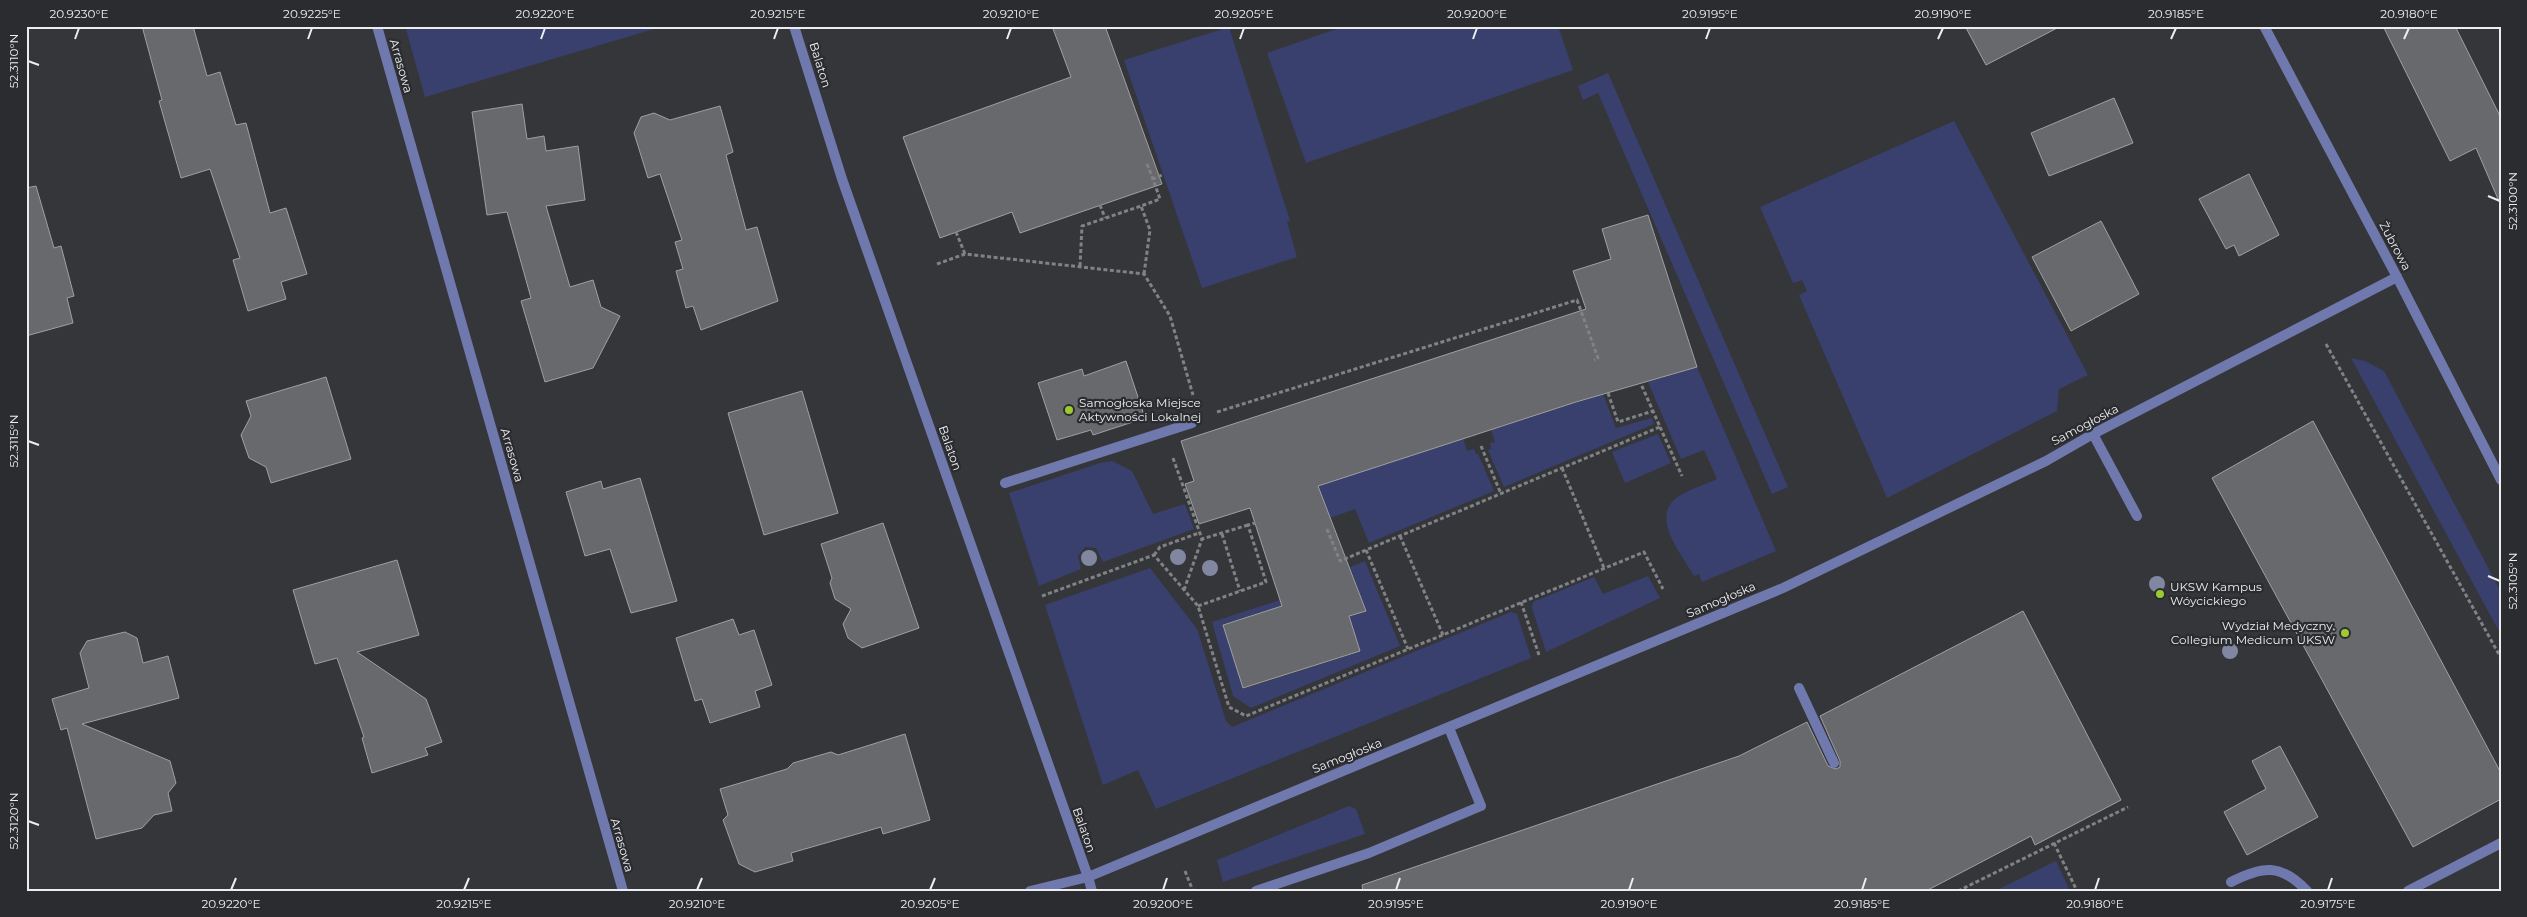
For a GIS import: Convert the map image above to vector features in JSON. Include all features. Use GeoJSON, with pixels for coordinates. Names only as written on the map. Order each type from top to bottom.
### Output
{"type":"FeatureCollection","features":[{"type":"Feature","properties":{"kind":"street","name":"Arrasowa"},"geometry":{"type":"LineString","coordinates":[[377,26],[623,891]]}},
{"type":"Feature","properties":{"kind":"street","name":"Balaton"},"geometry":{"type":"LineString","coordinates":[[794,26],[842,179],[1092,891]]}},
{"type":"Feature","properties":{"kind":"street","name":"Żubrowa"},"geometry":{"type":"LineString","coordinates":[[2264,26],[2501,480]]}},
{"type":"Feature","properties":{"kind":"street","name":"Samogłoska"},"geometry":{"type":"LineString","coordinates":[[1030,891],[1088,877],[1782,588],[2046,460],[2397,278]]}},
{"type":"Feature","properties":{"kind":"street"},"geometry":{"type":"LineString","coordinates":[[1006,483],[1196,421]]}},
{"type":"Feature","properties":{"kind":"street"},"geometry":{"type":"LineString","coordinates":[[2093,434],[2137,516]]}},
{"type":"Feature","properties":{"kind":"street"},"geometry":{"type":"LineString","coordinates":[[1799,688],[1834,763]]}},
{"type":"Feature","properties":{"kind":"street"},"geometry":{"type":"LineString","coordinates":[[1256,891],[1369,853],[1482,806],[1449,728]]}},
{"type":"Feature","properties":{"kind":"street"},"geometry":{"type":"LineString","coordinates":[[2408,891],[2501,843]]}},
{"type":"Feature","properties":{"kind":"street"},"geometry":{"type":"LineString","coordinates":[[2231,882],[2254,870],[2270,869],[2286,874],[2307,891]]}},
{"type":"Feature","properties":{"kind":"path"},"geometry":{"type":"LineString","coordinates":[[1080,266],[1082,226],[1160,199],[1147,164]]}},
{"type":"Feature","properties":{"kind":"path"},"geometry":{"type":"LineString","coordinates":[[1153,179],[1162,175]]}},
{"type":"Feature","properties":{"kind":"path"},"geometry":{"type":"LineString","coordinates":[[1100,205],[1105,218]]}},
{"type":"Feature","properties":{"kind":"path"},"geometry":{"type":"LineString","coordinates":[[1141,206],[1150,230],[1144,274],[1170,316],[1196,421],[1577,300],[1598,358],[1594,360]]}},
{"type":"Feature","properties":{"kind":"path"},"geometry":{"type":"LineString","coordinates":[[956,232],[964,254]]}},
{"type":"Feature","properties":{"kind":"path"},"geometry":{"type":"LineString","coordinates":[[937,264],[964,254],[1144,274]]}},
{"type":"Feature","properties":{"kind":"path"},"geometry":{"type":"LineString","coordinates":[[2313,323],[2501,658]]}},
{"type":"Feature","properties":{"kind":"path"},"geometry":{"type":"LineString","coordinates":[[1641,384],[1682,476]]}},
{"type":"Feature","properties":{"kind":"path"},"geometry":{"type":"LineString","coordinates":[[1608,393],[1618,422],[1653,411]]}},
{"type":"Feature","properties":{"kind":"path"},"geometry":{"type":"LineString","coordinates":[[1327,529],[1340,561],[1660,427]]}},
{"type":"Feature","properties":{"kind":"path"},"geometry":{"type":"LineString","coordinates":[[1164,432],[1202,539],[1184,590]]}},
{"type":"Feature","properties":{"kind":"path"},"geometry":{"type":"LineString","coordinates":[[1481,446],[1500,494]]}},
{"type":"Feature","properties":{"kind":"path"},"geometry":{"type":"LineString","coordinates":[[1562,468],[1604,568]]}},
{"type":"Feature","properties":{"kind":"path"},"geometry":{"type":"LineString","coordinates":[[1202,539],[1255,523]]}},
{"type":"Feature","properties":{"kind":"path"},"geometry":{"type":"LineString","coordinates":[[1198,606],[1266,582],[1248,525]]}},
{"type":"Feature","properties":{"kind":"path"},"geometry":{"type":"LineString","coordinates":[[1042,596],[1154,555],[1160,547],[1199,533]]}},
{"type":"Feature","properties":{"kind":"path"},"geometry":{"type":"LineString","coordinates":[[1222,534],[1240,591]]}},
{"type":"Feature","properties":{"kind":"path"},"geometry":{"type":"LineString","coordinates":[[1400,536],[1443,635]]}},
{"type":"Feature","properties":{"kind":"path"},"geometry":{"type":"LineString","coordinates":[[1366,550],[1408,649]]}},
{"type":"Feature","properties":{"kind":"path"},"geometry":{"type":"LineString","coordinates":[[1154,555],[1198,606],[1229,707],[1246,716],[1644,552],[1663,590]]}},
{"type":"Feature","properties":{"kind":"path"},"geometry":{"type":"LineString","coordinates":[[1521,602],[1539,655]]}},
{"type":"Feature","properties":{"kind":"path"},"geometry":{"type":"LineString","coordinates":[[1958,891],[2128,807]]}},
{"type":"Feature","properties":{"kind":"path"},"geometry":{"type":"LineString","coordinates":[[2054,843],[2077,891]]}},
{"type":"Feature","properties":{"kind":"path"},"geometry":{"type":"LineString","coordinates":[[1184,870],[1193,891]]}},
{"type":"Feature","properties":{"kind":"shaded area"},"geometry":{"type":"Polygon","coordinates":[[[405,26],[664,26],[425,97],[405,26]]]}},
{"type":"Feature","properties":{"kind":"shaded area"},"geometry":{"type":"Polygon","coordinates":[[[1345,26],[1558,26],[1573,70],[1306,163],[1267,53],[1345,26]]]}},
{"type":"Feature","properties":{"kind":"shaded area"},"geometry":{"type":"Polygon","coordinates":[[[1229,27],[1290,221],[1287,222],[1297,257],[1202,288],[1124,60],[1229,27]]]}},
{"type":"Feature","properties":{"kind":"shaded area"},"geometry":{"type":"Polygon","coordinates":[[[1608,73],[1788,487],[1772,494],[1598,93],[1583,100],[1578,86],[1608,73]]]}},
{"type":"Feature","properties":{"kind":"shaded area"},"geometry":{"type":"Polygon","coordinates":[[[1954,121],[2088,375],[2059,389],[2057,411],[1887,498],[1799,295],[1807,291],[1802,280],[1793,283],[1760,207],[1954,121]]]}},
{"type":"Feature","properties":{"kind":"shaded area"},"geometry":{"type":"Polygon","coordinates":[[[2351,358],[2365,361],[2384,371],[2501,592],[2501,635],[2351,358]]]}},
{"type":"Feature","properties":{"kind":"shaded area"},"geometry":{"type":"Polygon","coordinates":[[[1697,367],[1776,551],[1702,582],[1699,574],[1694,576],[1675,545],[1667,523],[1667,512],[1671,503],[1681,495],[1717,479],[1704,450],[1681,459],[1648,382],[1697,367]]]}},
{"type":"Feature","properties":{"kind":"shaded area"},"geometry":{"type":"Polygon","coordinates":[[[1603,394],[1616,428],[1652,418],[1654,424],[1504,487],[1488,450],[1491,449],[1490,443],[1495,442],[1491,430],[1603,394]]]}},
{"type":"Feature","properties":{"kind":"shaded area"},"geometry":{"type":"Polygon","coordinates":[[[1658,434],[1671,463],[1625,483],[1612,452],[1658,434]]]}},
{"type":"Feature","properties":{"kind":"shaded area"},"geometry":{"type":"Polygon","coordinates":[[[1463,438],[1467,451],[1474,449],[1476,454],[1478,454],[1494,491],[1369,543],[1355,509],[1330,518],[1317,486],[1463,438]]]}},
{"type":"Feature","properties":{"kind":"shaded area"},"geometry":{"type":"Polygon","coordinates":[[[1112,461],[1132,471],[1153,514],[1185,504],[1194,529],[1103,562],[1096,548],[1085,547],[1078,556],[1081,569],[1039,586],[1009,493],[1100,463],[1112,461]]]}},
{"type":"Feature","properties":{"kind":"shaded area"},"geometry":{"type":"Polygon","coordinates":[[[1365,561],[1400,646],[1251,708],[1233,696],[1212,622],[1280,600],[1282,606],[1223,624],[1243,689],[1359,652],[1349,616],[1366,610],[1350,567],[1365,561]]]}},
{"type":"Feature","properties":{"kind":"shaded area"},"geometry":{"type":"Polygon","coordinates":[[[1150,568],[1197,629],[1226,721],[1232,727],[1511,612],[1517,614],[1531,658],[1156,809],[1138,770],[1103,785],[1045,605],[1150,568]]]}},
{"type":"Feature","properties":{"kind":"shaded area"},"geometry":{"type":"Polygon","coordinates":[[[1648,576],[1660,598],[1546,652],[1532,608],[1533,602],[1594,577],[1603,594],[1648,576]]]}},
{"type":"Feature","properties":{"kind":"shaded area"},"geometry":{"type":"Polygon","coordinates":[[[1349,806],[1356,809],[1365,834],[1223,882],[1217,860],[1349,806]]]}},
{"type":"Feature","properties":{"kind":"shaded area"},"geometry":{"type":"Polygon","coordinates":[[[2056,861],[2070,891],[1995,891],[2056,861]]]}},
{"type":"Feature","properties":{"kind":"building"},"geometry":{"type":"Polygon","coordinates":[[[142,26],[193,26],[207,76],[220,72],[236,125],[246,123],[270,213],[286,208],[307,274],[281,282],[286,299],[248,311],[233,260],[240,258],[210,169],[181,178],[159,101],[162,100],[142,26]]]}},
{"type":"Feature","properties":{"kind":"building"},"geometry":{"type":"Polygon","coordinates":[[[1052,26],[1105,26],[1162,184],[1020,233],[1012,212],[940,238],[903,137],[1071,77],[1052,26]]]}},
{"type":"Feature","properties":{"kind":"building"},"geometry":{"type":"Polygon","coordinates":[[[1965,26],[2061,26],[1986,65],[1965,26]]]}},
{"type":"Feature","properties":{"kind":"building"},"geometry":{"type":"Polygon","coordinates":[[[2383,26],[2455,26],[2501,118],[2501,206],[2476,148],[2450,161],[2383,26]]]}},
{"type":"Feature","properties":{"kind":"building"},"geometry":{"type":"Polygon","coordinates":[[[2114,98],[2133,143],[2049,176],[2031,133],[2114,98]]]}},
{"type":"Feature","properties":{"kind":"building"},"geometry":{"type":"Polygon","coordinates":[[[522,104],[527,139],[544,136],[546,151],[578,146],[585,200],[546,206],[570,287],[593,280],[601,307],[620,316],[593,368],[545,382],[521,301],[531,298],[507,212],[487,215],[472,112],[522,104]]]}},
{"type":"Feature","properties":{"kind":"building"},"geometry":{"type":"Polygon","coordinates":[[[720,106],[733,152],[726,155],[746,230],[757,227],[778,301],[701,330],[693,306],[686,308],[676,271],[683,269],[675,242],[682,240],[660,174],[648,178],[634,133],[641,117],[654,113],[670,120],[720,106]]]}},
{"type":"Feature","properties":{"kind":"building"},"geometry":{"type":"Polygon","coordinates":[[[2249,174],[2279,235],[2239,256],[2234,245],[2226,249],[2199,199],[2249,174]]]}},
{"type":"Feature","properties":{"kind":"building"},"geometry":{"type":"Polygon","coordinates":[[[36,186],[54,248],[61,246],[74,296],[67,298],[73,323],[26,336],[26,188],[36,186]]]}},
{"type":"Feature","properties":{"kind":"building"},"geometry":{"type":"Polygon","coordinates":[[[1648,215],[1697,367],[1576,402],[1318,486],[1366,611],[1349,616],[1360,651],[1243,688],[1223,625],[1282,606],[1250,508],[1199,524],[1185,484],[1194,481],[1181,441],[1586,309],[1573,271],[1611,259],[1602,229],[1648,215]]]}},
{"type":"Feature","properties":{"kind":"building"},"geometry":{"type":"Polygon","coordinates":[[[2101,221],[2139,294],[2071,331],[2032,257],[2101,221]]]}},
{"type":"Feature","properties":{"kind":"building"},"geometry":{"type":"Polygon","coordinates":[[[1126,361],[1145,418],[1093,435],[1091,430],[1057,440],[1038,383],[1082,369],[1084,376],[1126,361]]]}},
{"type":"Feature","properties":{"kind":"building"},"geometry":{"type":"Polygon","coordinates":[[[326,377],[351,459],[271,483],[266,467],[249,458],[241,435],[251,416],[246,401],[326,377]]]}},
{"type":"Feature","properties":{"kind":"building"},"geometry":{"type":"Polygon","coordinates":[[[802,391],[838,513],[764,535],[728,413],[802,391]]]}},
{"type":"Feature","properties":{"kind":"building"},"geometry":{"type":"Polygon","coordinates":[[[2313,421],[2501,773],[2501,799],[2413,847],[2212,478],[2313,421]]]}},
{"type":"Feature","properties":{"kind":"building"},"geometry":{"type":"Polygon","coordinates":[[[640,478],[677,601],[631,613],[610,549],[585,556],[566,492],[601,481],[603,489],[640,478]]]}},
{"type":"Feature","properties":{"kind":"building"},"geometry":{"type":"Polygon","coordinates":[[[883,523],[919,628],[862,648],[848,638],[843,624],[851,609],[835,599],[830,583],[832,578],[821,544],[883,523]]]}},
{"type":"Feature","properties":{"kind":"building"},"geometry":{"type":"Polygon","coordinates":[[[397,560],[419,635],[357,652],[426,699],[442,742],[425,748],[428,755],[372,773],[362,738],[364,737],[337,658],[315,664],[293,590],[397,560]]]}},
{"type":"Feature","properties":{"kind":"building"},"geometry":{"type":"Polygon","coordinates":[[[2023,611],[2121,800],[2035,845],[2031,836],[1926,891],[1363,891],[1362,885],[1739,756],[1807,722],[1828,766],[1836,769],[1840,767],[1840,761],[1820,716],[2023,611]]]}},
{"type":"Feature","properties":{"kind":"building"},"geometry":{"type":"Polygon","coordinates":[[[733,619],[739,635],[754,630],[772,685],[755,691],[760,707],[710,723],[702,699],[695,701],[676,638],[733,619]]]}},
{"type":"Feature","properties":{"kind":"building"},"geometry":{"type":"Polygon","coordinates":[[[125,632],[137,638],[143,663],[168,656],[179,698],[82,724],[170,761],[176,783],[168,793],[172,811],[154,815],[142,828],[96,839],[67,728],[61,730],[52,699],[89,688],[80,653],[87,641],[125,632]]]}},
{"type":"Feature","properties":{"kind":"building"},"geometry":{"type":"Polygon","coordinates":[[[905,734],[930,820],[883,834],[881,827],[791,853],[793,861],[755,872],[739,864],[723,820],[728,815],[720,789],[787,769],[793,763],[831,752],[838,755],[905,734]]]}},
{"type":"Feature","properties":{"kind":"building"},"geometry":{"type":"Polygon","coordinates":[[[2280,746],[2318,817],[2247,855],[2224,812],[2266,789],[2252,761],[2280,746]]]}},
{"type":"Feature","properties":{"kind":"place","name":"Samogłoska Miejsce Aktywności Lokalnej"},"geometry":{"type":"Point","coordinates":[1069,410]}},
{"type":"Feature","properties":{"kind":"place","name":"UKSW Kampus Wóycickiego"},"geometry":{"type":"Point","coordinates":[2160,594]}},
{"type":"Feature","properties":{"kind":"place","name":"Wydział Medyczny. Collegium Medicum UKSW"},"geometry":{"type":"Point","coordinates":[2345,633]}}]}
